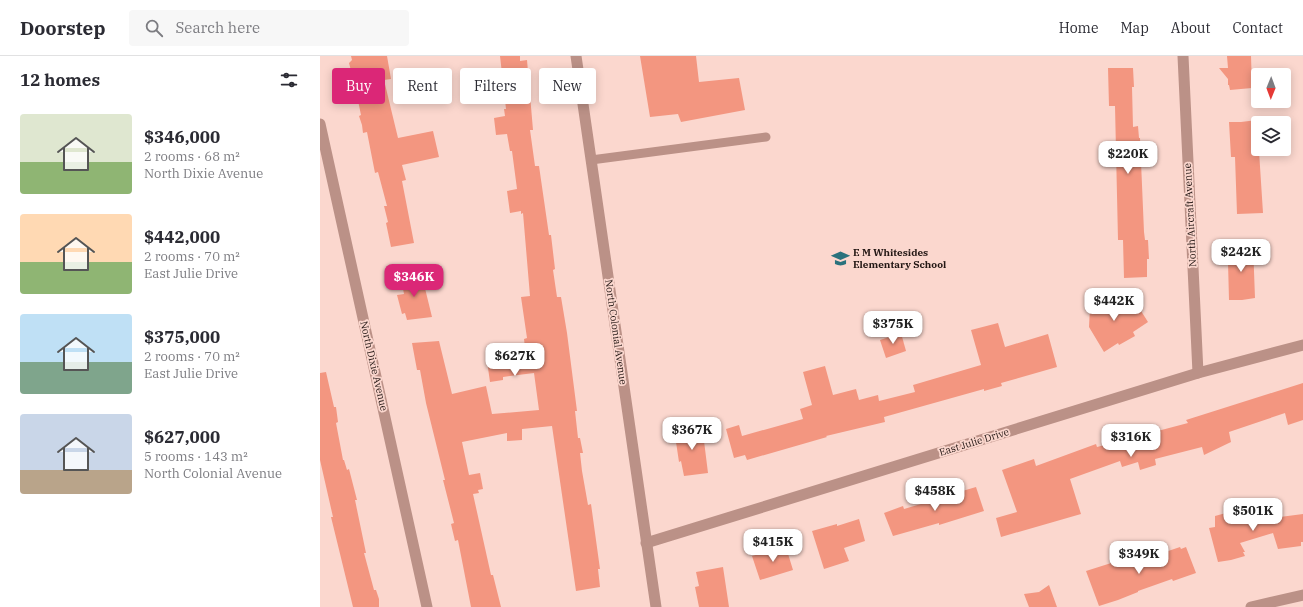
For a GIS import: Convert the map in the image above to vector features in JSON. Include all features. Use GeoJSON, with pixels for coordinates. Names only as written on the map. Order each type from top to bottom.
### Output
{"type":"FeatureCollection","features":[{"type":"Feature","properties":{"kind":"street","name":"North Colonial Avenue"},"geometry":{"type":"LineString","coordinates":[[576,56],[656,607]]}},
{"type":"Feature","properties":{"kind":"street","name":"North Aircraft Avenue"},"geometry":{"type":"LineString","coordinates":[[1183,56],[1198,373]]}},
{"type":"Feature","properties":{"kind":"street","name":"North Dixie Avenue"},"geometry":{"type":"LineString","coordinates":[[320,124],[427,607]]}},
{"type":"Feature","properties":{"kind":"street","name":"East Julie Drive"},"geometry":{"type":"LineString","coordinates":[[646,543],[1198,373],[1303,345]]}},
{"type":"Feature","properties":{"kind":"street"},"geometry":{"type":"LineString","coordinates":[[1251,607],[1303,595]]}},
{"type":"Feature","properties":{"kind":"lane"},"geometry":{"type":"LineString","coordinates":[[591,160],[766,137]]}},
{"type":"Feature","properties":{"kind":"building"},"geometry":{"type":"Polygon","coordinates":[[[351,56],[387,56],[391,79],[385,80],[385,68],[350,68],[349,63],[352,60],[351,56]]]}},
{"type":"Feature","properties":{"kind":"building"},"geometry":{"type":"Polygon","coordinates":[[[500,56],[520,56],[520,61],[527,60],[528,68],[501,68],[500,56]]]}},
{"type":"Feature","properties":{"kind":"building"},"geometry":{"type":"Polygon","coordinates":[[[640,56],[696,56],[699,82],[739,78],[745,110],[681,122],[678,114],[650,117],[640,56]]]}},
{"type":"Feature","properties":{"kind":"building"},"geometry":{"type":"Polygon","coordinates":[[[1227,56],[1251,56],[1251,88],[1230,90],[1228,79],[1219,68],[1228,68],[1227,56]]]}},
{"type":"Feature","properties":{"kind":"building"},"geometry":{"type":"Polygon","coordinates":[[[1108,68],[1133,68],[1133,127],[1138,126],[1140,138],[1144,232],[1145,240],[1148,240],[1149,259],[1147,259],[1147,277],[1124,278],[1123,240],[1118,240],[1115,106],[1109,106],[1108,68]]]}},
{"type":"Feature","properties":{"kind":"building"},"geometry":{"type":"Polygon","coordinates":[[[385,84],[398,138],[433,131],[439,157],[402,165],[406,180],[402,181],[414,243],[391,247],[386,223],[388,222],[384,206],[387,206],[378,172],[375,173],[367,132],[363,133],[359,116],[361,115],[359,104],[385,104],[385,84]]]}},
{"type":"Feature","properties":{"kind":"building"},"geometry":{"type":"Polygon","coordinates":[[[505,104],[531,104],[533,130],[530,130],[535,166],[539,166],[549,235],[551,235],[555,269],[553,270],[557,297],[561,297],[567,333],[577,411],[575,411],[578,438],[580,438],[583,453],[580,453],[582,471],[588,505],[591,504],[600,569],[598,569],[600,587],[576,591],[552,426],[522,429],[522,440],[507,441],[507,433],[462,442],[469,475],[480,473],[483,489],[478,490],[479,493],[473,494],[491,575],[493,575],[501,607],[471,607],[458,540],[455,541],[451,524],[454,523],[443,480],[445,480],[426,403],[420,370],[417,370],[412,343],[439,341],[452,394],[486,386],[492,414],[539,410],[534,373],[503,377],[503,380],[490,382],[487,361],[526,356],[524,339],[527,338],[521,297],[530,296],[523,213],[521,214],[521,211],[510,213],[507,191],[517,189],[512,151],[510,151],[507,134],[496,135],[494,118],[505,116],[504,109],[506,109],[505,104]]]}},
{"type":"Feature","properties":{"kind":"building"},"geometry":{"type":"Polygon","coordinates":[[[1251,121],[1251,156],[1259,156],[1263,213],[1237,214],[1235,157],[1231,157],[1229,122],[1251,121]]]}},
{"type":"Feature","properties":{"kind":"building"},"geometry":{"type":"Polygon","coordinates":[[[1253,244],[1255,298],[1229,300],[1228,262],[1230,261],[1230,245],[1253,244]]]}},
{"type":"Feature","properties":{"kind":"building"},"geometry":{"type":"Polygon","coordinates":[[[421,272],[432,317],[407,320],[405,313],[402,314],[397,295],[404,294],[401,278],[421,272]]]}},
{"type":"Feature","properties":{"kind":"building"},"geometry":{"type":"Polygon","coordinates":[[[1112,294],[1123,311],[1136,303],[1148,322],[1133,332],[1135,336],[1119,345],[1118,343],[1104,352],[1089,327],[1090,307],[1112,294]]]}},
{"type":"Feature","properties":{"kind":"building"},"geometry":{"type":"Polygon","coordinates":[[[998,323],[1005,347],[1048,334],[1057,367],[1001,383],[1002,386],[984,391],[984,389],[884,417],[885,422],[826,436],[827,437],[747,460],[745,455],[734,458],[726,429],[739,425],[742,436],[803,419],[800,409],[812,405],[803,372],[825,366],[833,395],[856,389],[859,400],[878,395],[879,401],[915,392],[913,385],[981,365],[971,330],[998,323]]]}},
{"type":"Feature","properties":{"kind":"building"},"geometry":{"type":"Polygon","coordinates":[[[901,333],[906,351],[886,358],[880,340],[901,333]]]}},
{"type":"Feature","properties":{"kind":"building"},"geometry":{"type":"Polygon","coordinates":[[[326,372],[334,407],[336,407],[338,422],[336,423],[343,460],[347,470],[349,469],[357,500],[355,500],[366,553],[364,553],[374,590],[376,590],[379,599],[379,607],[353,607],[331,517],[333,517],[320,460],[320,373],[326,372]]]}},
{"type":"Feature","properties":{"kind":"building"},"geometry":{"type":"Polygon","coordinates":[[[1303,383],[1303,420],[1288,425],[1285,413],[1229,432],[1231,442],[1204,455],[1202,447],[1155,459],[1156,465],[1140,470],[1138,462],[1122,467],[1120,461],[1070,479],[1081,514],[1001,537],[996,518],[1017,512],[1002,470],[1034,459],[1036,466],[1096,444],[1097,447],[1188,423],[1186,420],[1303,383]]]}},
{"type":"Feature","properties":{"kind":"building"},"geometry":{"type":"Polygon","coordinates":[[[702,425],[708,473],[684,476],[681,461],[679,462],[676,442],[681,442],[679,429],[702,425]]]}},
{"type":"Feature","properties":{"kind":"building"},"geometry":{"type":"Polygon","coordinates":[[[976,487],[984,511],[939,525],[939,523],[893,536],[884,513],[903,506],[904,509],[931,501],[939,498],[947,492],[959,492],[976,487]]]}},
{"type":"Feature","properties":{"kind":"building"},"geometry":{"type":"Polygon","coordinates":[[[1244,508],[1247,518],[1280,517],[1303,514],[1303,542],[1301,542],[1301,546],[1278,549],[1273,533],[1240,543],[1245,552],[1243,552],[1245,556],[1218,562],[1209,528],[1215,527],[1215,516],[1244,508]]]}},
{"type":"Feature","properties":{"kind":"building"},"geometry":{"type":"Polygon","coordinates":[[[859,519],[865,541],[844,548],[849,561],[824,569],[812,531],[837,524],[837,526],[859,519]]]}},
{"type":"Feature","properties":{"kind":"building"},"geometry":{"type":"Polygon","coordinates":[[[785,544],[793,570],[760,580],[752,556],[767,552],[766,550],[785,544]]]}},
{"type":"Feature","properties":{"kind":"building"},"geometry":{"type":"Polygon","coordinates":[[[1180,547],[1181,549],[1186,547],[1196,573],[1173,581],[1172,579],[1099,606],[1086,571],[1127,558],[1130,564],[1180,547]]]}},
{"type":"Feature","properties":{"kind":"building"},"geometry":{"type":"Polygon","coordinates":[[[723,567],[729,607],[699,607],[695,587],[699,586],[696,572],[723,567]]]}},
{"type":"Feature","properties":{"kind":"building"},"geometry":{"type":"Polygon","coordinates":[[[1049,585],[1057,607],[1029,607],[1024,594],[1039,592],[1049,585]]]}},
{"type":"Feature","properties":{"kind":"place","name":"E M Whitesides Elementary School"},"geometry":{"type":"Point","coordinates":[840,258]}}]}
